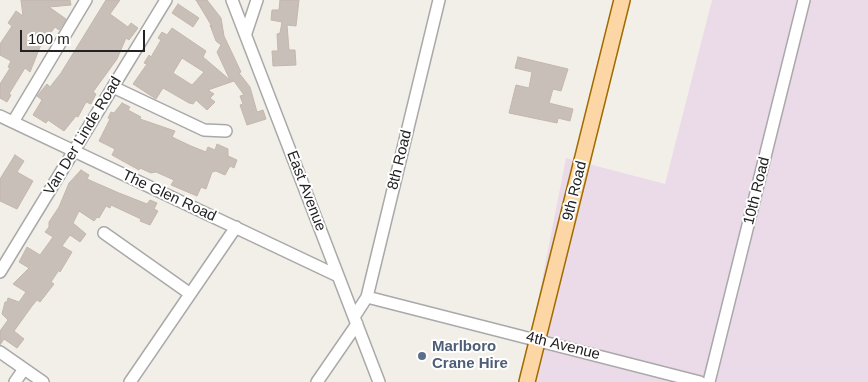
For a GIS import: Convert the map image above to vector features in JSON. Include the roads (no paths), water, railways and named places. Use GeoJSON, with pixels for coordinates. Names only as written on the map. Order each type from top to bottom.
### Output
{"type":"FeatureCollection","features":[{"type":"Feature","properties":{"kind":"main road","name":"9th Road"},"geometry":{"type":"LineString","coordinates":[[527,382],[539,340],[622,0]]}},
{"type":"Feature","properties":{"kind":"street"},"geometry":{"type":"LineString","coordinates":[[13,122],[86,0]]}},
{"type":"Feature","properties":{"kind":"street","name":"Van Der Linde Road"},"geometry":{"type":"LineString","coordinates":[[0,272],[166,0]]}},
{"type":"Feature","properties":{"kind":"street","name":"East Avenue"},"geometry":{"type":"LineString","coordinates":[[232,0],[379,382]]}},
{"type":"Feature","properties":{"kind":"street"},"geometry":{"type":"LineString","coordinates":[[246,33],[257,0]]}},
{"type":"Feature","properties":{"kind":"street","name":"8th Road"},"geometry":{"type":"LineString","coordinates":[[317,382],[364,305],[439,0]]}},
{"type":"Feature","properties":{"kind":"street","name":"10th Road"},"geometry":{"type":"LineString","coordinates":[[709,382],[804,0]]}},
{"type":"Feature","properties":{"kind":"street"},"geometry":{"type":"LineString","coordinates":[[113,87],[204,130],[226,131]]}},
{"type":"Feature","properties":{"kind":"street","name":"The Glen Road"},"geometry":{"type":"LineString","coordinates":[[0,116],[338,276]]}},
{"type":"Feature","properties":{"kind":"street"},"geometry":{"type":"LineString","coordinates":[[130,382],[189,293],[236,227]]}},
{"type":"Feature","properties":{"kind":"street"},"geometry":{"type":"LineString","coordinates":[[104,233],[189,293]]}},
{"type":"Feature","properties":{"kind":"street","name":"4th Avenue"},"geometry":{"type":"LineString","coordinates":[[366,297],[700,382]]}},
{"type":"Feature","properties":{"kind":"street"},"geometry":{"type":"LineString","coordinates":[[0,352],[43,382]]}},
{"type":"Feature","properties":{"kind":"street"},"geometry":{"type":"LineString","coordinates":[[15,382],[24,369]]}},
{"type":"Feature","properties":{"kind":"place","name":"Marlboro Crane Hire"},"geometry":{"type":"Point","coordinates":[422,356]}}]}
